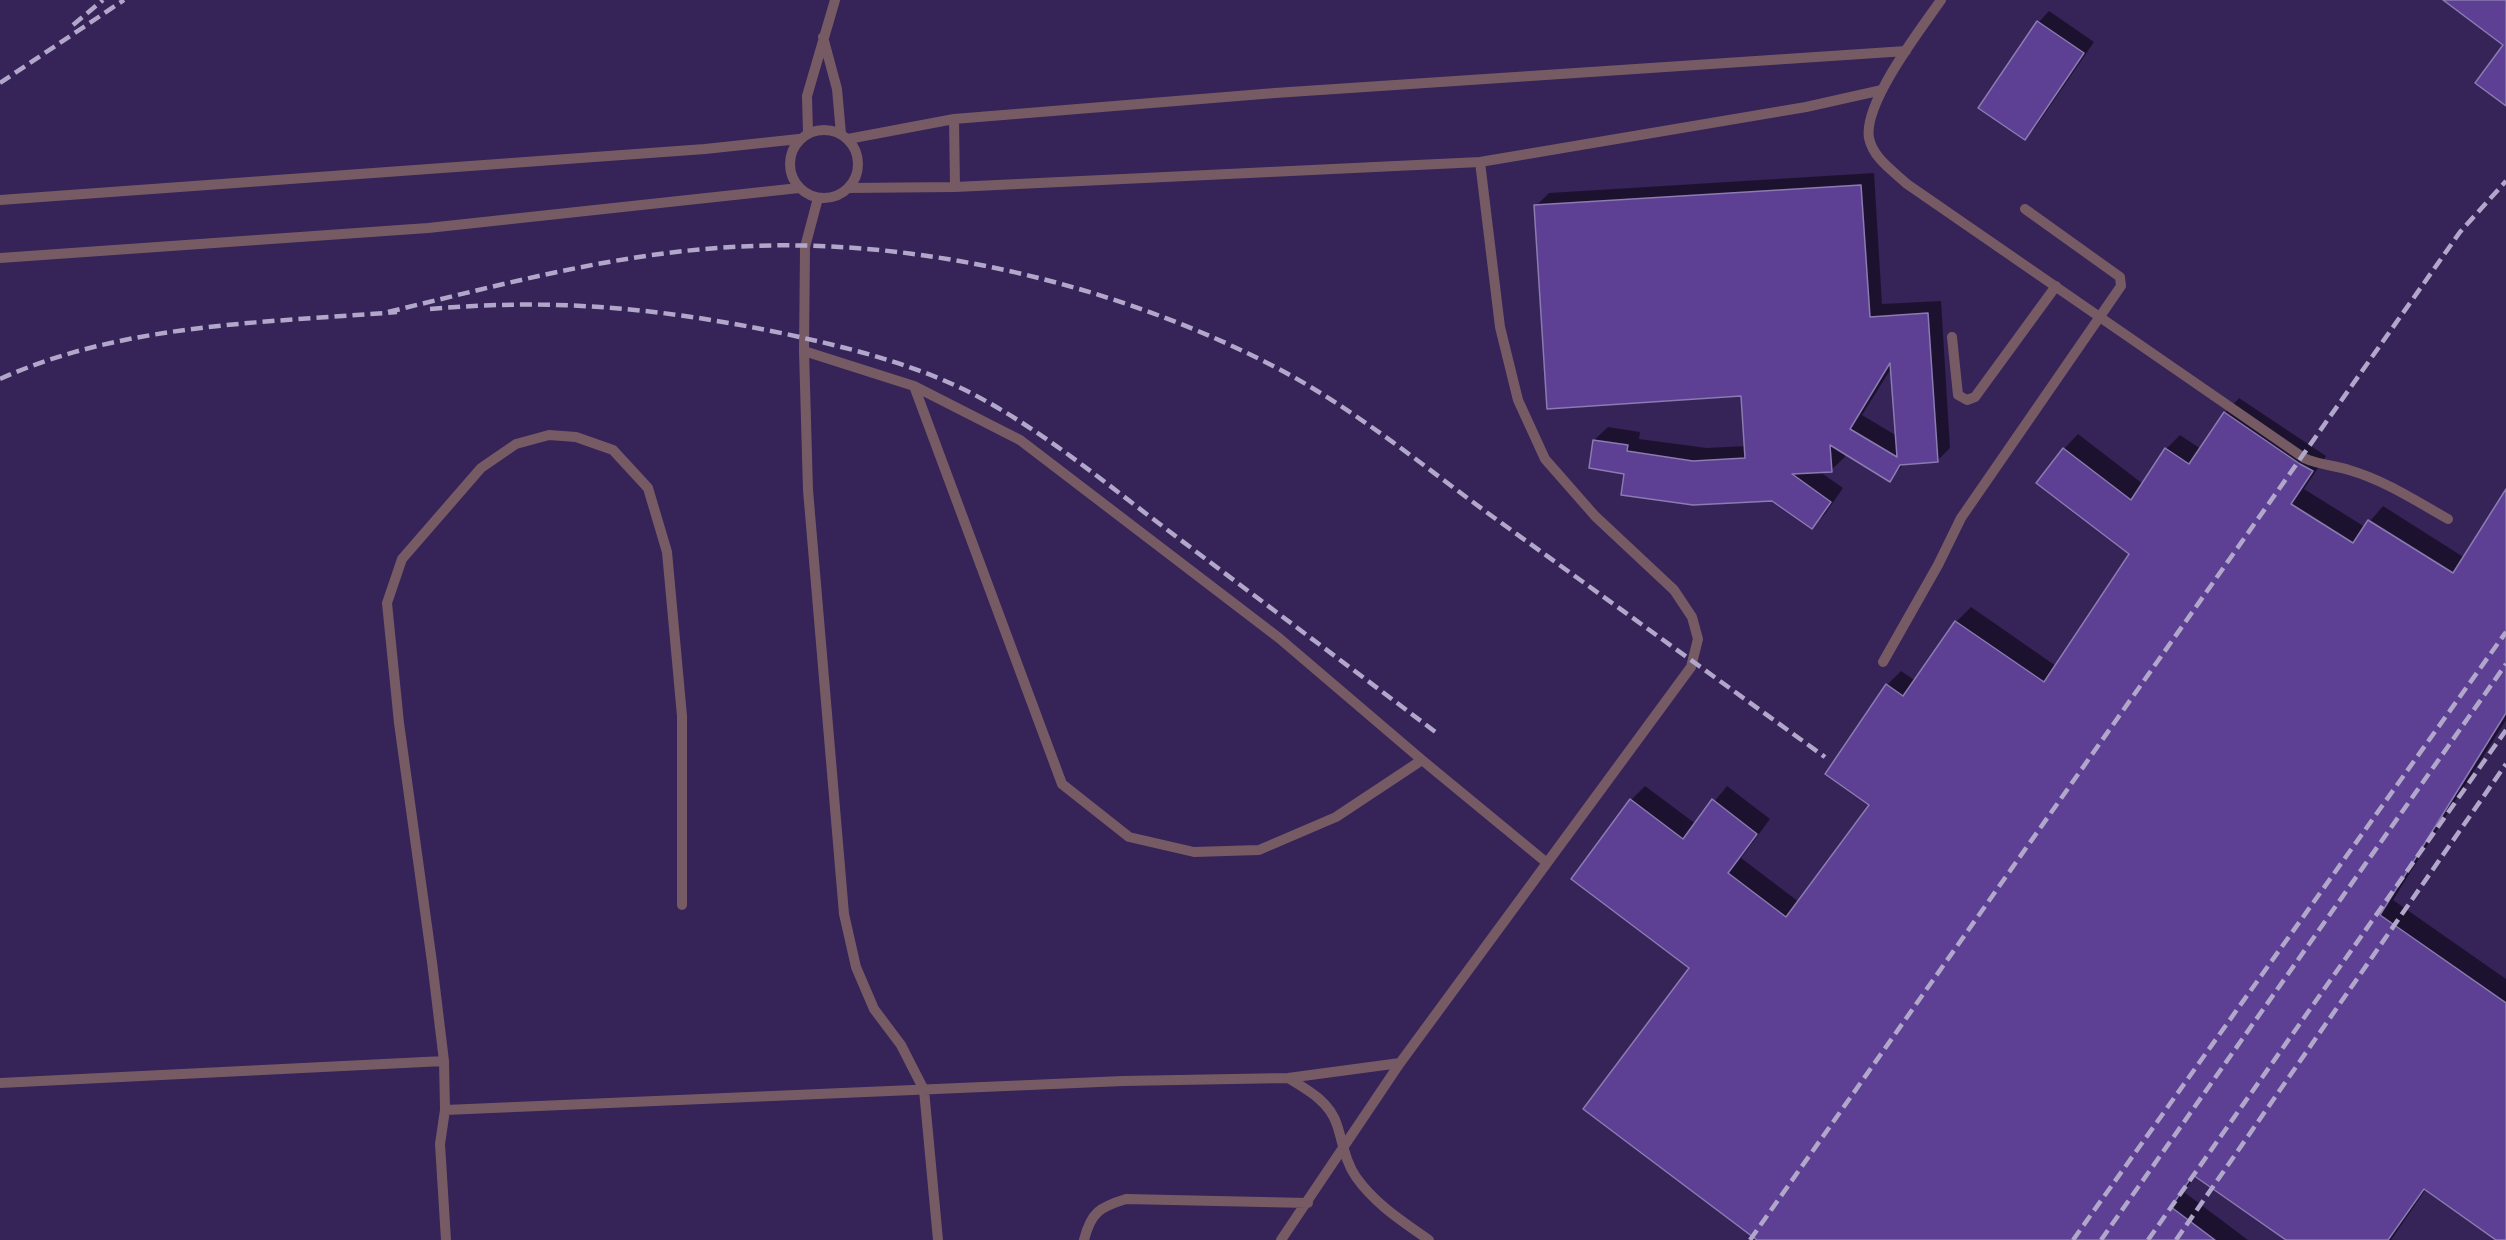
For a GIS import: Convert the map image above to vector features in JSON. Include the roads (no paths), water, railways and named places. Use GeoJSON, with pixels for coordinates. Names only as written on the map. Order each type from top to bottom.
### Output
{"type":"FeatureCollection","features":[{"type":"Feature","properties":{"kind":"lane"},"geometry":{"type":"LineString","coordinates":[[0,201],[705,149],[803,136],[818,130],[830,130],[844,137],[854,148],[858,169],[848,188],[840,195],[818,198],[799,188],[793,179],[789,159],[793,148],[803,136],[807,96],[835,0]]}},
{"type":"Feature","properties":{"kind":"lane"},"geometry":{"type":"LineString","coordinates":[[1941,0],[1882,90],[1870,119],[1869,139],[1879,158],[1907,184],[2100,315],[2304,458],[2348,469],[2394,488],[2448,519]]}},
{"type":"Feature","properties":{"kind":"lane"},"geometry":{"type":"LineString","coordinates":[[823,36],[837,89],[844,137]]}},
{"type":"Feature","properties":{"kind":"lane"},"geometry":{"type":"LineString","coordinates":[[844,137],[954,119],[1275,93],[1906,51]]}},
{"type":"Feature","properties":{"kind":"lane"},"geometry":{"type":"LineString","coordinates":[[848,188],[955,186],[1480,162],[1806,107],[1882,90]]}},
{"type":"Feature","properties":{"kind":"lane"},"geometry":{"type":"LineString","coordinates":[[954,119],[955,186]]}},
{"type":"Feature","properties":{"kind":"lane"},"geometry":{"type":"LineString","coordinates":[[1281,1240],[1400,1063],[1691,667],[1698,639],[1692,617],[1674,590],[1595,516],[1545,459],[1518,400],[1500,327],[1480,162]]}},
{"type":"Feature","properties":{"kind":"lane"},"geometry":{"type":"LineString","coordinates":[[0,258],[428,228],[799,188]]}},
{"type":"Feature","properties":{"kind":"lane"},"geometry":{"type":"LineString","coordinates":[[818,198],[805,247],[804,351],[808,490],[844,914],[856,967],[874,1009],[901,1045],[924,1090],[938,1240]]}},
{"type":"Feature","properties":{"kind":"lane"},"geometry":{"type":"LineString","coordinates":[[1883,662],[1938,566],[1961,518],[2121,286],[2120,277],[2025,209]]}},
{"type":"Feature","properties":{"kind":"lane"},"geometry":{"type":"LineString","coordinates":[[1952,338],[1958,395],[1967,400],[1975,397],[2056,286]]}},
{"type":"Feature","properties":{"kind":"lane"},"geometry":{"type":"LineString","coordinates":[[804,351],[914,386],[1020,440],[1279,638],[1547,863]]}},
{"type":"Feature","properties":{"kind":"lane"},"geometry":{"type":"LineString","coordinates":[[914,386],[1062,784],[1129,837],[1194,852],[1259,850],[1336,817],[1422,760]]}},
{"type":"Feature","properties":{"kind":"lane"},"geometry":{"type":"LineString","coordinates":[[446,1240],[440,1144],[445,1110],[444,1061],[399,723],[387,603],[402,559],[481,468],[516,444],[549,435],[576,437],[614,450],[648,488],[667,552],[682,716],[682,904]]}},
{"type":"Feature","properties":{"kind":"lane"},"geometry":{"type":"LineString","coordinates":[[0,1083],[444,1061]]}},
{"type":"Feature","properties":{"kind":"lane"},"geometry":{"type":"LineString","coordinates":[[445,1110],[1122,1081],[1288,1078],[1400,1063]]}},
{"type":"Feature","properties":{"kind":"lane"},"geometry":{"type":"LineString","coordinates":[[1288,1078],[1323,1101],[1337,1123],[1343,1151],[1354,1175],[1375,1201],[1429,1240]]}},
{"type":"Feature","properties":{"kind":"lane"},"geometry":{"type":"LineString","coordinates":[[1084,1240],[1089,1221],[1105,1206],[1126,1199],[1308,1203]]}},
{"type":"Feature","properties":{"kind":"railway"},"geometry":{"type":"LineString","coordinates":[[73,25],[103,0]]}},
{"type":"Feature","properties":{"kind":"railway"},"geometry":{"type":"LineString","coordinates":[[0,83],[124,0]]}},
{"type":"Feature","properties":{"kind":"railway"},"geometry":{"type":"LineString","coordinates":[[1750,1240],[2460,232],[2506,181]]}},
{"type":"Feature","properties":{"kind":"railway"},"geometry":{"type":"LineString","coordinates":[[388,312],[510,282],[634,258],[717,248],[788,245],[860,248],[933,257],[1006,270],[1078,289],[1147,311],[1215,338],[1307,385],[1387,438],[1825,757]]}},
{"type":"Feature","properties":{"kind":"railway"},"geometry":{"type":"LineString","coordinates":[[430,309],[565,305],[696,318],[833,345],[879,357],[947,382],[995,406],[1068,454],[1438,734]]}},
{"type":"Feature","properties":{"kind":"railway"},"geometry":{"type":"LineString","coordinates":[[0,379],[47,360],[96,346],[145,336],[246,323],[397,312]]}},
{"type":"Feature","properties":{"kind":"railway"},"geometry":{"type":"LineString","coordinates":[[2073,1240],[2506,632]]}},
{"type":"Feature","properties":{"kind":"railway"},"geometry":{"type":"LineString","coordinates":[[2101,1240],[2506,664]]}},
{"type":"Feature","properties":{"kind":"railway"},"geometry":{"type":"LineString","coordinates":[[2148,1240],[2506,730]]}},
{"type":"Feature","properties":{"kind":"railway"},"geometry":{"type":"LineString","coordinates":[[2176,1240],[2506,764]]}}]}
